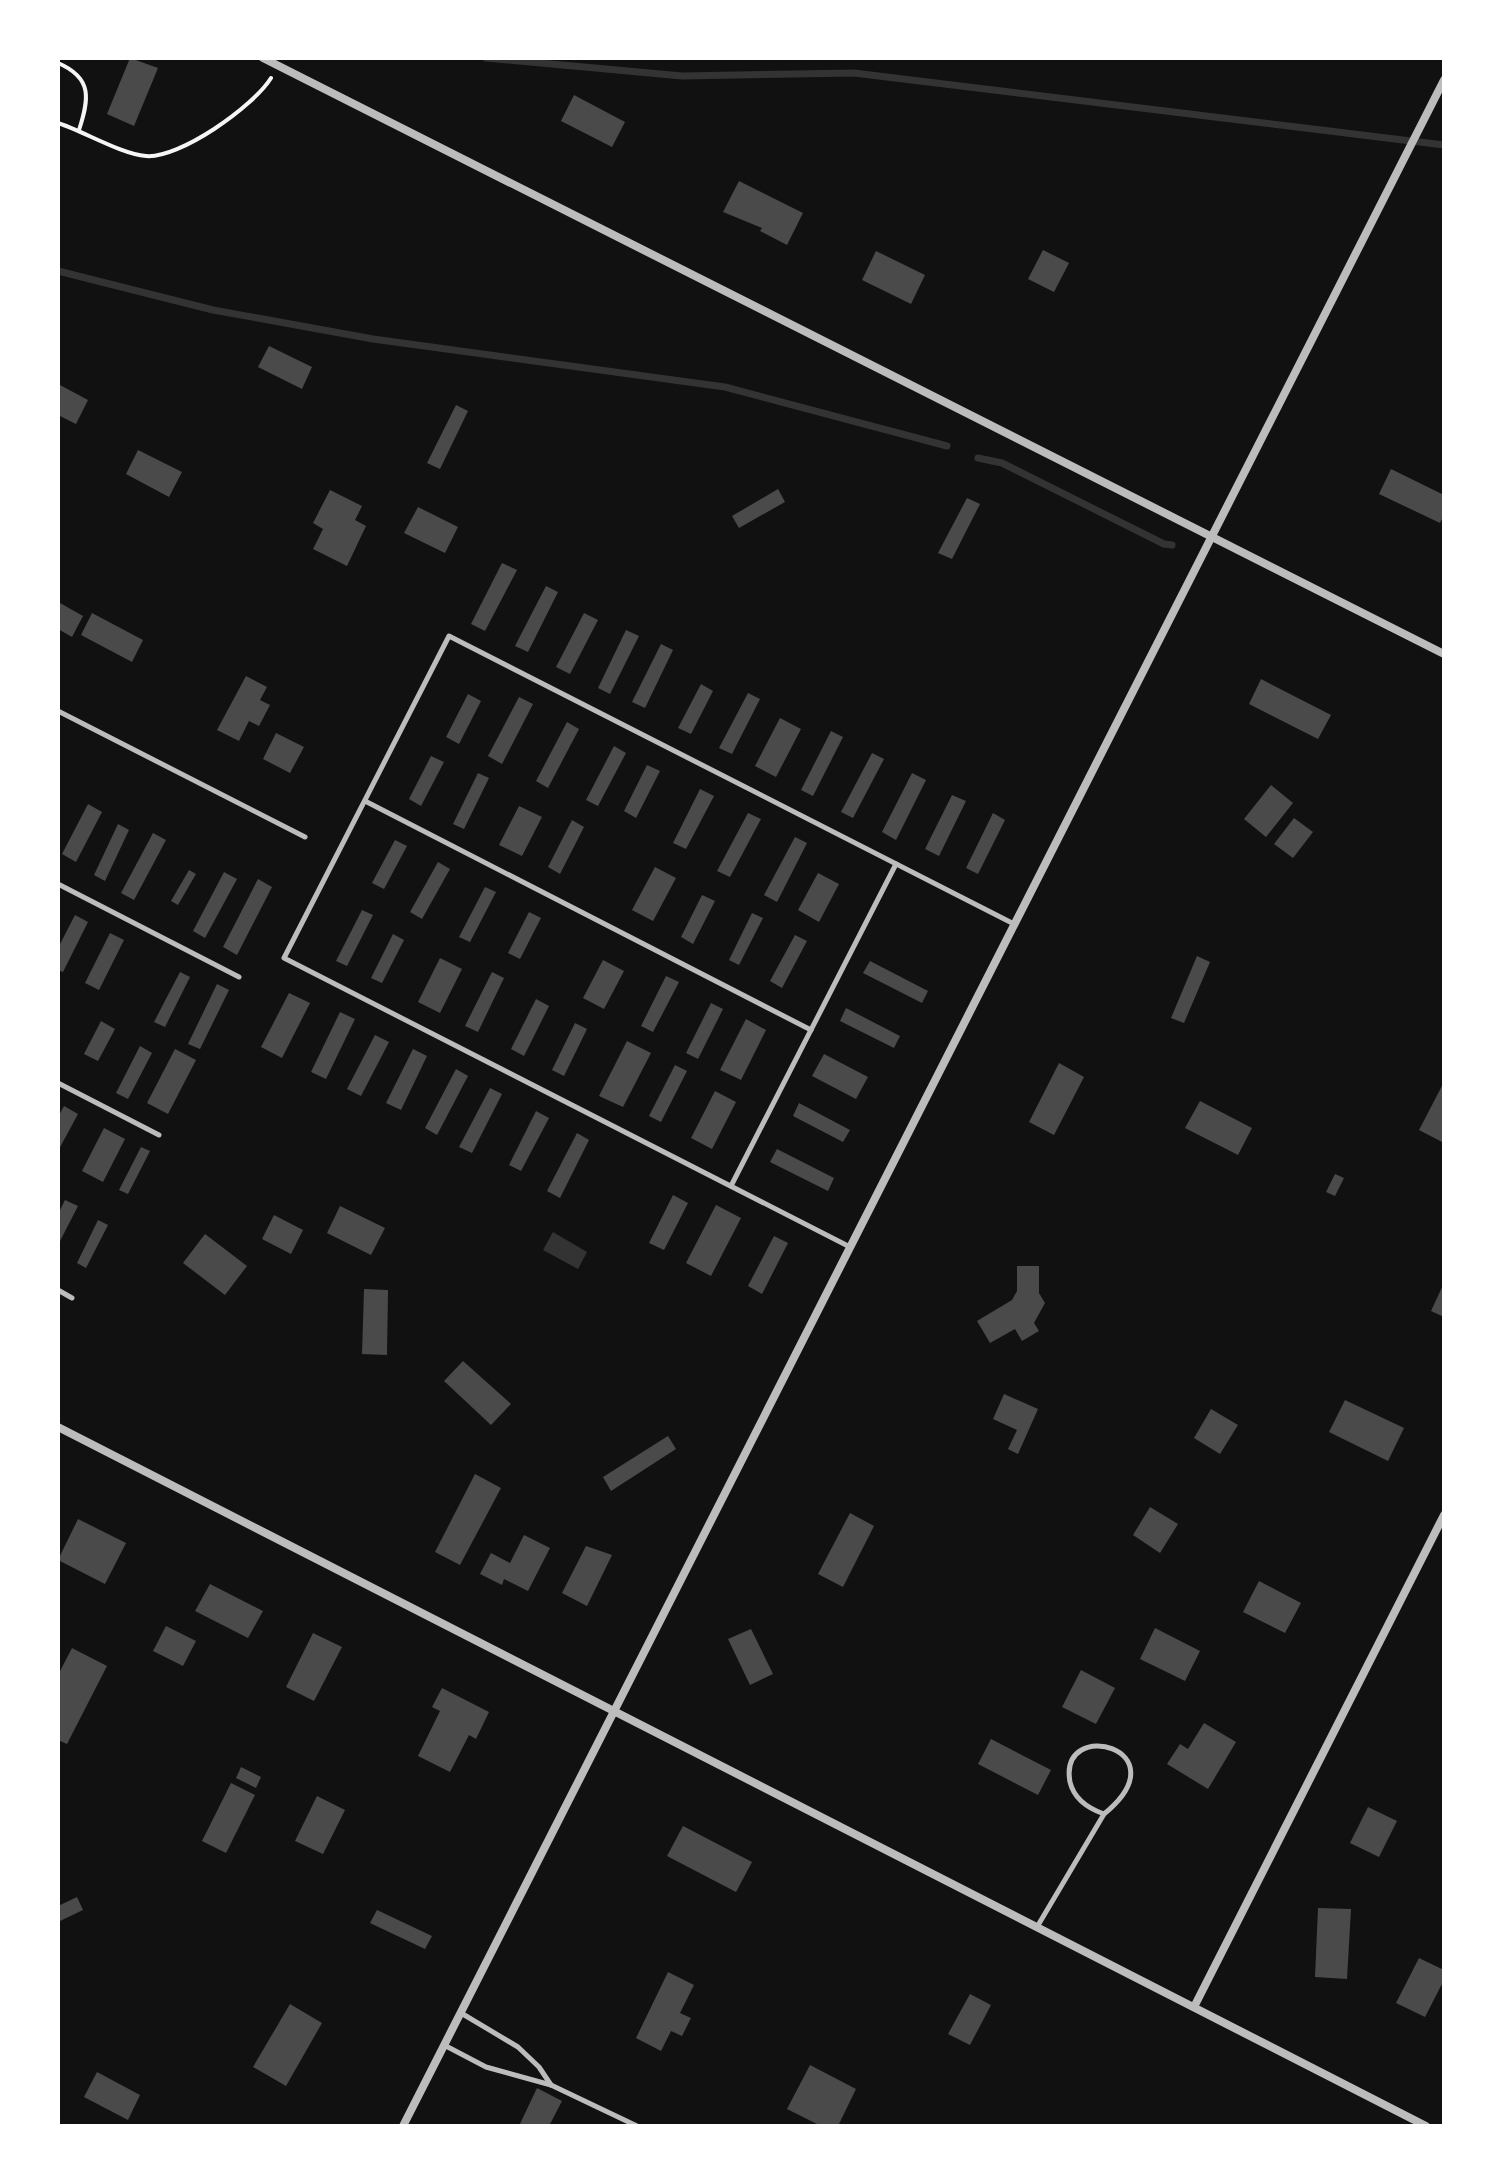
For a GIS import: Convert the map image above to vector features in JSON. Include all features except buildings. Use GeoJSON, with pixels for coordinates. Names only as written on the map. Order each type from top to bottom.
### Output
{"type":"FeatureCollection","features":[{"type":"Feature","properties":{"kind":"street"},"geometry":{"type":"LineString","coordinates":[[263,58],[1214,535],[1444,654]]}},
{"type":"Feature","properties":{"kind":"street"},"geometry":{"type":"LineString","coordinates":[[403,2126],[1444,80]]}},
{"type":"Feature","properties":{"kind":"street"},"geometry":{"type":"LineString","coordinates":[[58,1427],[1426,2126]]}},
{"type":"Feature","properties":{"kind":"street"},"geometry":{"type":"LineString","coordinates":[[1194,2007],[1444,1515]]}},
{"type":"Feature","properties":{"kind":"lane"},"geometry":{"type":"LineString","coordinates":[[851,1247],[284,958],[449,636],[1014,924]]}},
{"type":"Feature","properties":{"kind":"lane"},"geometry":{"type":"LineString","coordinates":[[58,711],[305,837]]}},
{"type":"Feature","properties":{"kind":"lane"},"geometry":{"type":"LineString","coordinates":[[365,801],[811,1030]]}},
{"type":"Feature","properties":{"kind":"lane"},"geometry":{"type":"LineString","coordinates":[[731,1186],[896,864]]}},
{"type":"Feature","properties":{"kind":"lane"},"geometry":{"type":"LineString","coordinates":[[58,884],[239,977]]}},
{"type":"Feature","properties":{"kind":"lane"},"geometry":{"type":"LineString","coordinates":[[58,1083],[159,1135]]}},
{"type":"Feature","properties":{"kind":"lane"},"geometry":{"type":"LineString","coordinates":[[58,1290],[72,1298]]}},
{"type":"Feature","properties":{"kind":"lane"},"geometry":{"type":"LineString","coordinates":[[1037,1927],[1104,1814],[1122,1794],[1129,1779],[1130,1768],[1123,1753],[1111,1746],[1095,1744],[1080,1753],[1072,1763],[1069,1776],[1073,1794],[1091,1810],[1104,1814]]}},
{"type":"Feature","properties":{"kind":"lane"},"geometry":{"type":"LineString","coordinates":[[461,2013],[518,2047],[539,2067],[551,2085]]}},
{"type":"Feature","properties":{"kind":"lane"},"geometry":{"type":"LineString","coordinates":[[444,2045],[486,2067],[551,2085],[637,2126]]}},
{"type":"Feature","properties":{"kind":"path"},"geometry":{"type":"LineString","coordinates":[[58,63],[84,80],[89,92],[79,130]]}},
{"type":"Feature","properties":{"kind":"path"},"geometry":{"type":"LineString","coordinates":[[58,123],[142,156],[160,156],[243,111],[278,66]]}},
{"type":"Feature","properties":{"kind":"shaded area"},"geometry":{"type":"Polygon","coordinates":[[[553,1232],[587,1252],[578,1269],[543,1250],[553,1232]]]}},
{"type":"Feature","properties":{"kind":"waterway"},"geometry":{"type":"LineString","coordinates":[[486,58],[682,76],[854,73],[1444,145]]}},
{"type":"Feature","properties":{"kind":"waterway"},"geometry":{"type":"LineString","coordinates":[[58,271],[213,310],[373,339],[725,387],[947,446]]}},
{"type":"Feature","properties":{"kind":"waterway"},"geometry":{"type":"LineString","coordinates":[[978,458],[1002,463],[1164,544],[1172,545]]}}]}
